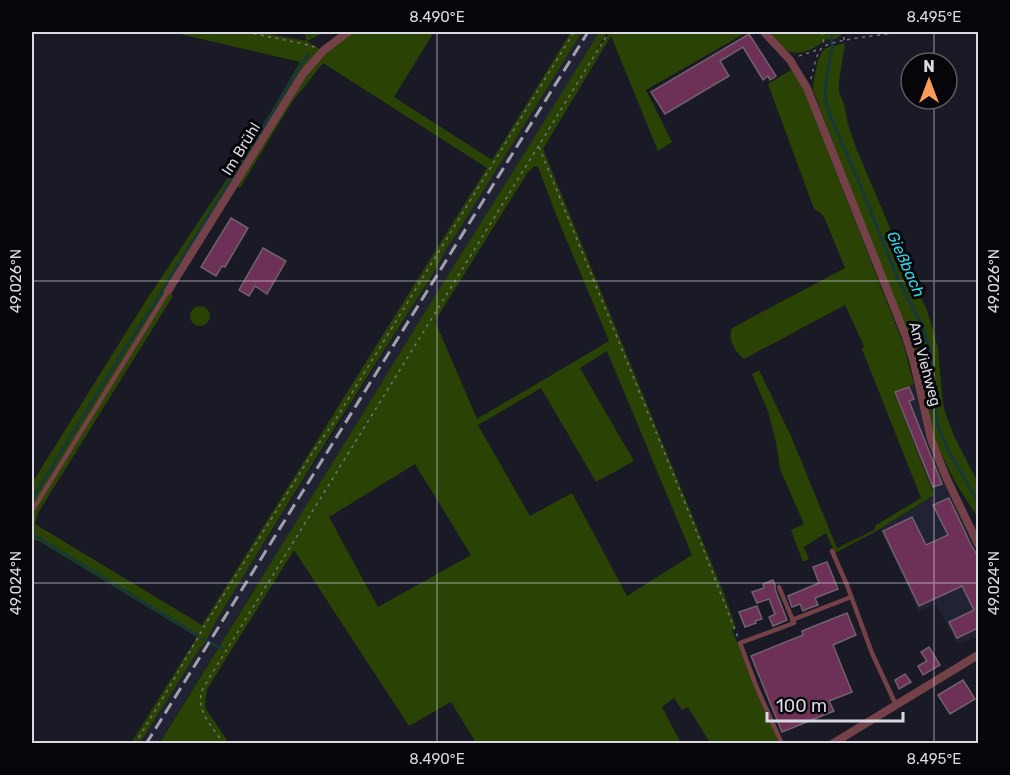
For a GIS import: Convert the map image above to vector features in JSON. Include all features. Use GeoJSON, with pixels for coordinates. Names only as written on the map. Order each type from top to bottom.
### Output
{"type":"FeatureCollection","features":[{"type":"Feature","properties":{"kind":"street","name":"Im Brühl"},"geometry":{"type":"LineString","coordinates":[[168,291],[303,74],[324,50],[348,32]]}},
{"type":"Feature","properties":{"kind":"street","name":"Am Viehweg"},"geometry":{"type":"LineString","coordinates":[[764,32],[790,60],[807,88],[906,337],[931,439],[945,477],[978,544]]}},
{"type":"Feature","properties":{"kind":"street"},"geometry":{"type":"LineString","coordinates":[[832,744],[978,655]]}},
{"type":"Feature","properties":{"kind":"lane"},"geometry":{"type":"LineString","coordinates":[[32,511],[168,291]]}},
{"type":"Feature","properties":{"kind":"lane"},"geometry":{"type":"LineString","coordinates":[[832,551],[872,653],[896,705]]}},
{"type":"Feature","properties":{"kind":"lane"},"geometry":{"type":"LineString","coordinates":[[779,587],[794,623],[740,644],[782,744]]}},
{"type":"Feature","properties":{"kind":"lane"},"geometry":{"type":"LineString","coordinates":[[792,620],[851,597]]}},
{"type":"Feature","properties":{"kind":"path"},"geometry":{"type":"LineString","coordinates":[[246,32],[324,50]]}},
{"type":"Feature","properties":{"kind":"path"},"geometry":{"type":"LineString","coordinates":[[135,744],[205,625],[334,422],[574,32]]}},
{"type":"Feature","properties":{"kind":"path"},"geometry":{"type":"LineString","coordinates":[[224,744],[202,713],[200,700],[203,688],[609,32]]}},
{"type":"Feature","properties":{"kind":"path"},"geometry":{"type":"LineString","coordinates":[[822,32],[824,46]]}},
{"type":"Feature","properties":{"kind":"path"},"geometry":{"type":"LineString","coordinates":[[844,32],[844,40]]}},
{"type":"Feature","properties":{"kind":"path"},"geometry":{"type":"LineString","coordinates":[[790,60],[844,40],[905,32]]}},
{"type":"Feature","properties":{"kind":"path"},"geometry":{"type":"LineString","coordinates":[[807,88],[820,49]]}},
{"type":"Feature","properties":{"kind":"path"},"geometry":{"type":"LineString","coordinates":[[538,146],[740,644]]}},
{"type":"Feature","properties":{"kind":"shaded area"},"geometry":{"type":"Polygon","coordinates":[[[582,32],[599,32],[159,743],[140,744],[205,643],[216,621],[582,32]]]}},
{"type":"Feature","properties":{"kind":"shaded area"},"geometry":{"type":"Polygon","coordinates":[[[914,384],[925,427],[967,528],[978,523],[978,637],[957,643],[936,604],[919,611],[880,529],[934,495],[894,392],[914,384]]]}},
{"type":"Feature","properties":{"kind":"green space"},"geometry":{"type":"Polygon","coordinates":[[[171,32],[259,32],[306,41],[305,32],[332,32],[323,33],[307,41],[326,53],[351,32],[434,32],[394,97],[492,160],[571,32],[582,32],[448,246],[436,269],[332,432],[216,621],[205,643],[140,743],[131,743],[197,637],[39,541],[32,540],[32,483],[145,302],[269,116],[300,62],[171,32]],[[323,63],[292,102],[240,188],[233,183],[167,288],[173,296],[38,513],[35,524],[202,625],[487,168],[323,63]]]}},
{"type":"Feature","properties":{"kind":"green space"},"geometry":{"type":"Polygon","coordinates":[[[599,32],[607,32],[596,51],[610,32],[747,32],[646,90],[672,142],[658,151],[611,36],[543,149],[725,596],[736,628],[732,630],[779,743],[710,743],[688,707],[682,710],[674,698],[662,707],[681,743],[476,743],[451,702],[409,726],[294,550],[207,689],[206,709],[229,743],[159,744],[425,312],[599,32]],[[535,166],[528,172],[435,321],[477,419],[609,341],[538,167],[535,166]],[[607,351],[580,368],[634,461],[596,482],[541,388],[478,425],[530,516],[572,493],[627,596],[692,555],[607,351]],[[415,464],[329,517],[378,607],[471,555],[415,464]]]}},
{"type":"Feature","properties":{"kind":"green space"},"geometry":{"type":"Polygon","coordinates":[[[769,32],[842,32],[836,39],[827,39],[813,48],[797,53],[786,50],[769,32]]]}},
{"type":"Feature","properties":{"kind":"green space"},"geometry":{"type":"Polygon","coordinates":[[[845,43],[839,92],[857,150],[933,329],[938,349],[946,415],[978,483],[978,518],[955,482],[932,431],[920,372],[813,90],[820,55],[826,48],[845,43]]]}},
{"type":"Feature","properties":{"kind":"green space"},"geometry":{"type":"Polygon","coordinates":[[[791,70],[801,83],[903,343],[914,384],[894,392],[934,495],[880,529],[835,553],[826,533],[804,547],[809,559],[803,562],[791,530],[804,524],[780,469],[768,411],[752,374],[759,370],[791,436],[837,548],[874,530],[876,525],[921,498],[862,349],[864,346],[845,305],[744,359],[731,341],[732,328],[845,268],[825,219],[814,209],[768,84],[791,70]]]}},
{"type":"Feature","properties":{"kind":"green space"},"geometry":{"type":"Polygon","coordinates":[[[200,306],[207,309],[210,316],[207,323],[200,326],[193,323],[190,316],[193,309],[200,306]]]}},
{"type":"Feature","properties":{"kind":"building"},"geometry":{"type":"Polygon","coordinates":[[[749,34],[776,76],[770,80],[768,76],[763,80],[743,47],[720,61],[729,76],[665,114],[651,92],[749,34]]]}},
{"type":"Feature","properties":{"kind":"building"},"geometry":{"type":"Polygon","coordinates":[[[231,218],[248,228],[225,267],[222,266],[216,276],[201,267],[231,218]]]}},
{"type":"Feature","properties":{"kind":"building"},"geometry":{"type":"Polygon","coordinates":[[[263,248],[286,261],[267,294],[255,286],[249,296],[239,290],[263,248]]]}},
{"type":"Feature","properties":{"kind":"building"},"geometry":{"type":"Polygon","coordinates":[[[909,387],[914,399],[909,401],[942,484],[933,487],[895,392],[909,387]]]}},
{"type":"Feature","properties":{"kind":"building"},"geometry":{"type":"Polygon","coordinates":[[[949,498],[978,556],[978,628],[957,638],[949,622],[974,610],[962,586],[919,606],[883,531],[912,517],[926,545],[948,535],[933,505],[949,498]]]}},
{"type":"Feature","properties":{"kind":"building"},"geometry":{"type":"Polygon","coordinates":[[[827,562],[838,589],[815,598],[818,605],[803,611],[800,604],[792,607],[788,596],[819,583],[813,567],[827,562]]]}},
{"type":"Feature","properties":{"kind":"building"},"geometry":{"type":"Polygon","coordinates":[[[773,580],[787,620],[773,626],[769,617],[775,614],[769,599],[757,603],[752,592],[764,588],[763,584],[773,580]]]}},
{"type":"Feature","properties":{"kind":"building"},"geometry":{"type":"Polygon","coordinates":[[[757,606],[762,619],[745,627],[739,612],[757,606]]]}},
{"type":"Feature","properties":{"kind":"building"},"geometry":{"type":"Polygon","coordinates":[[[847,613],[856,635],[833,645],[852,692],[829,701],[834,711],[782,732],[751,656],[803,635],[802,631],[847,613]]]}},
{"type":"Feature","properties":{"kind":"building"},"geometry":{"type":"Polygon","coordinates":[[[929,647],[940,665],[923,675],[918,666],[927,661],[921,652],[929,647]]]}},
{"type":"Feature","properties":{"kind":"building"},"geometry":{"type":"Polygon","coordinates":[[[905,674],[911,682],[899,689],[895,680],[905,674]]]}},
{"type":"Feature","properties":{"kind":"building"},"geometry":{"type":"Polygon","coordinates":[[[963,680],[975,699],[950,714],[938,695],[963,680]]]}},
{"type":"Feature","properties":{"kind":"waterway","name":"Gießbach"},"geometry":{"type":"LineString","coordinates":[[831,32],[832,46],[825,89],[826,103],[898,279],[923,327],[930,351],[936,419],[947,448],[978,502]]}},
{"type":"Feature","properties":{"kind":"waterway"},"geometry":{"type":"LineString","coordinates":[[32,499],[308,54]]}},
{"type":"Feature","properties":{"kind":"waterway"},"geometry":{"type":"LineString","coordinates":[[32,534],[197,635]]}},
{"type":"Feature","properties":{"kind":"waterway"},"geometry":{"type":"LineString","coordinates":[[202,638],[222,649]]}},
{"type":"Feature","properties":{"kind":"railway"},"geometry":{"type":"LineString","coordinates":[[146,744],[588,32]]}}]}
